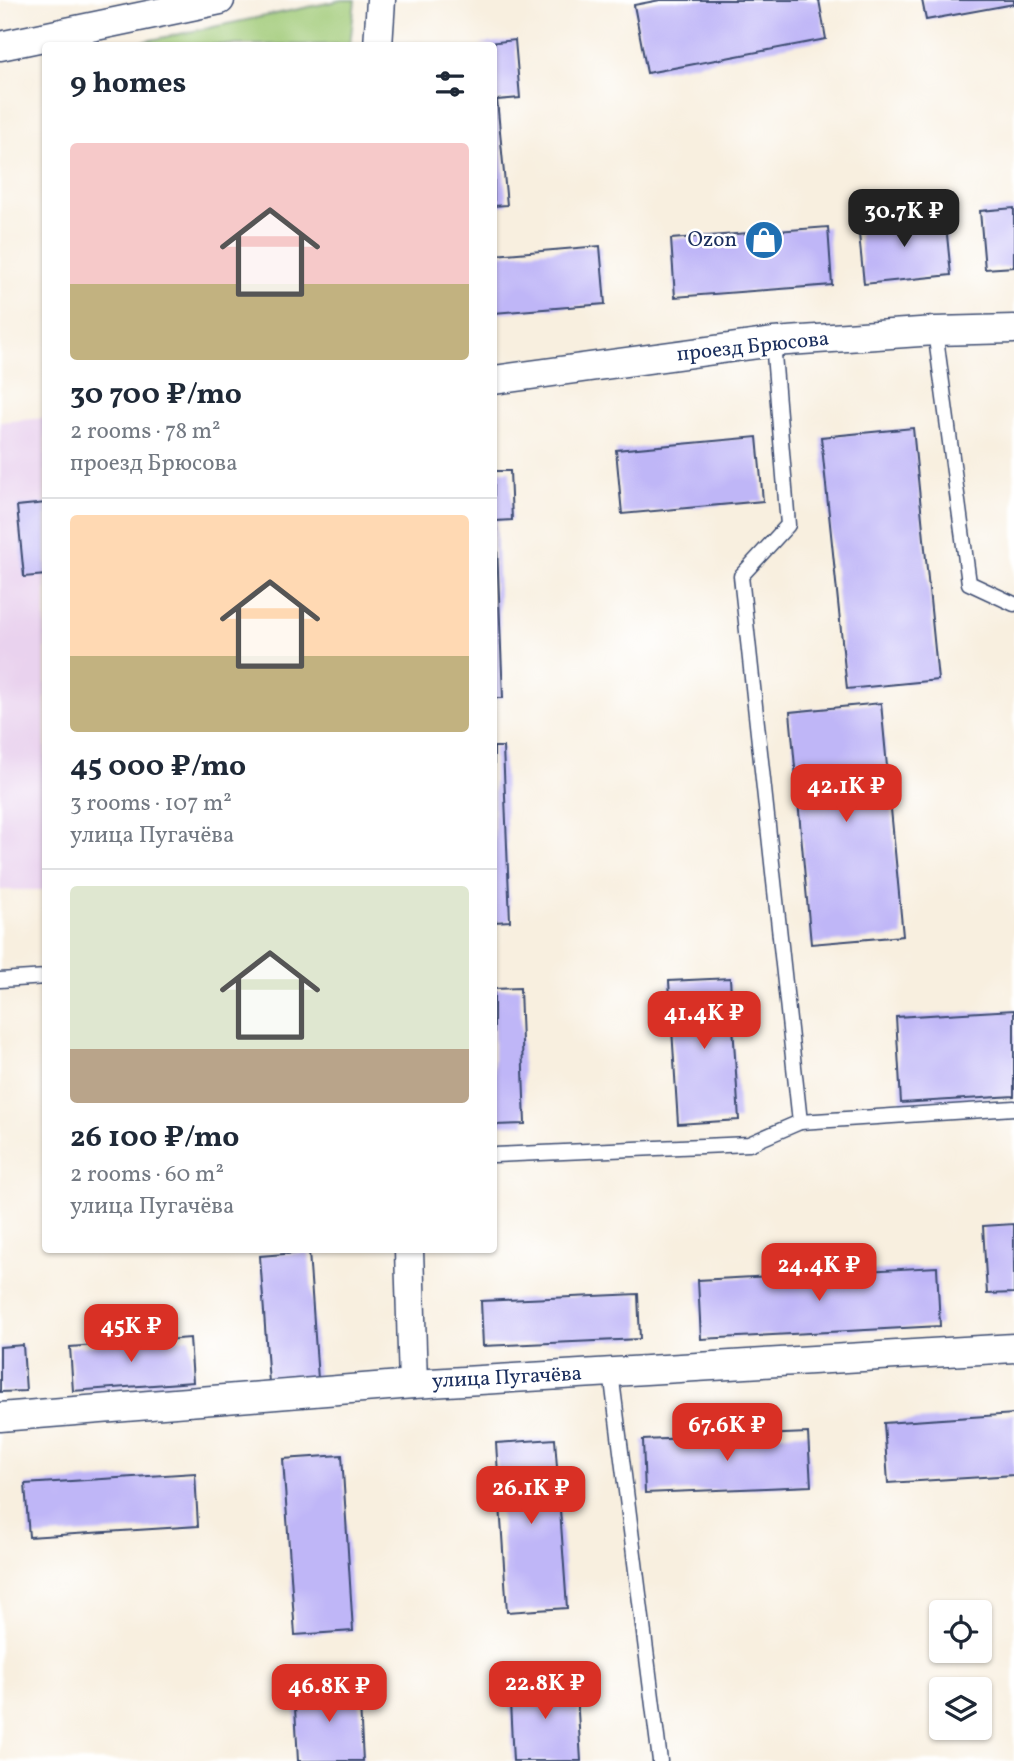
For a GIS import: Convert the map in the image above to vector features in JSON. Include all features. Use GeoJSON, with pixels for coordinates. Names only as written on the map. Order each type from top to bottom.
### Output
{"type":"FeatureCollection","features":[{"type":"Feature","properties":{"kind":"street"},"geometry":{"type":"LineString","coordinates":[[0,47],[220,0]]}},
{"type":"Feature","properties":{"kind":"street"},"geometry":{"type":"LineString","coordinates":[[378,42],[381,0]]}},
{"type":"Feature","properties":{"kind":"street","name":"проезд Брюсова"},"geometry":{"type":"LineString","coordinates":[[497,380],[774,342],[935,331],[1014,329]]}},
{"type":"Feature","properties":{"kind":"street"},"geometry":{"type":"LineString","coordinates":[[410,1253],[413,1384]]}},
{"type":"Feature","properties":{"kind":"street","name":"улица Пугачёва"},"geometry":{"type":"LineString","coordinates":[[0,1418],[413,1384],[1014,1348]]}},
{"type":"Feature","properties":{"kind":"lane"},"geometry":{"type":"LineString","coordinates":[[935,331],[969,583],[1014,604]]}},
{"type":"Feature","properties":{"kind":"lane"},"geometry":{"type":"LineString","coordinates":[[774,342],[788,525],[741,576],[800,1122]]}},
{"type":"Feature","properties":{"kind":"lane"},"geometry":{"type":"LineString","coordinates":[[0,980],[42,977]]}},
{"type":"Feature","properties":{"kind":"lane"},"geometry":{"type":"LineString","coordinates":[[497,1155],[749,1144],[800,1122],[1014,1108]]}},
{"type":"Feature","properties":{"kind":"lane"},"geometry":{"type":"LineString","coordinates":[[611,1372],[660,1761]]}},
{"type":"Feature","properties":{"kind":"shaded area"},"geometry":{"type":"Polygon","coordinates":[[[42,418],[42,890],[0,890],[0,422],[42,418]]]}},
{"type":"Feature","properties":{"kind":"green space"},"geometry":{"type":"Polygon","coordinates":[[[342,0],[355,0],[350,42],[141,42],[342,0]]]}},
{"type":"Feature","properties":{"kind":"building"},"geometry":{"type":"Polygon","coordinates":[[[660,0],[819,0],[826,39],[647,73],[634,5],[660,0]]]}},
{"type":"Feature","properties":{"kind":"building"},"geometry":{"type":"Polygon","coordinates":[[[922,0],[1014,0],[1014,4],[926,20],[922,0]]]}},
{"type":"Feature","properties":{"kind":"building"},"geometry":{"type":"Polygon","coordinates":[[[515,40],[520,98],[497,100],[497,42],[515,40]]]}},
{"type":"Feature","properties":{"kind":"building"},"geometry":{"type":"Polygon","coordinates":[[[497,100],[507,205],[497,206],[497,100]]]}},
{"type":"Feature","properties":{"kind":"building"},"geometry":{"type":"Polygon","coordinates":[[[1014,208],[1014,267],[985,269],[980,211],[1014,208]]]}},
{"type":"Feature","properties":{"kind":"building"},"geometry":{"type":"Polygon","coordinates":[[[945,215],[951,275],[864,284],[858,224],[945,215]]]}},
{"type":"Feature","properties":{"kind":"building"},"geometry":{"type":"Polygon","coordinates":[[[828,227],[832,285],[675,297],[671,239],[828,227]]]}},
{"type":"Feature","properties":{"kind":"building"},"geometry":{"type":"Polygon","coordinates":[[[600,246],[605,304],[497,313],[497,255],[600,246]]]}},
{"type":"Feature","properties":{"kind":"building"},"geometry":{"type":"Polygon","coordinates":[[[913,428],[938,680],[847,689],[821,437],[913,428]]]}},
{"type":"Feature","properties":{"kind":"building"},"geometry":{"type":"Polygon","coordinates":[[[757,437],[763,501],[622,514],[616,450],[757,437]]]}},
{"type":"Feature","properties":{"kind":"building"},"geometry":{"type":"Polygon","coordinates":[[[497,471],[510,471],[512,520],[497,521],[497,471]]]}},
{"type":"Feature","properties":{"kind":"building"},"geometry":{"type":"Polygon","coordinates":[[[42,503],[42,575],[24,577],[17,506],[42,503]]]}},
{"type":"Feature","properties":{"kind":"building"},"geometry":{"type":"Polygon","coordinates":[[[497,546],[503,698],[497,698],[497,546]]]}},
{"type":"Feature","properties":{"kind":"building"},"geometry":{"type":"Polygon","coordinates":[[[881,703],[903,936],[811,944],[790,712],[881,703]]]}},
{"type":"Feature","properties":{"kind":"building"},"geometry":{"type":"Polygon","coordinates":[[[497,747],[503,747],[510,921],[497,922],[497,747]]]}},
{"type":"Feature","properties":{"kind":"building"},"geometry":{"type":"Polygon","coordinates":[[[730,978],[739,1120],[678,1124],[669,981],[730,978]]]}},
{"type":"Feature","properties":{"kind":"building"},"geometry":{"type":"Polygon","coordinates":[[[520,988],[525,1124],[497,1125],[497,989],[520,988]]]}},
{"type":"Feature","properties":{"kind":"building"},"geometry":{"type":"Polygon","coordinates":[[[1014,1010],[1014,1096],[901,1103],[896,1017],[1014,1010]]]}},
{"type":"Feature","properties":{"kind":"building"},"geometry":{"type":"Polygon","coordinates":[[[1014,1224],[1014,1293],[987,1294],[983,1226],[1014,1224]]]}},
{"type":"Feature","properties":{"kind":"building"},"geometry":{"type":"Polygon","coordinates":[[[309,1253],[318,1379],[269,1383],[260,1256],[309,1253]]]}},
{"type":"Feature","properties":{"kind":"building"},"geometry":{"type":"Polygon","coordinates":[[[937,1267],[940,1326],[701,1339],[698,1280],[937,1267]]]}},
{"type":"Feature","properties":{"kind":"building"},"geometry":{"type":"Polygon","coordinates":[[[638,1294],[640,1339],[483,1346],[481,1301],[638,1294]]]}},
{"type":"Feature","properties":{"kind":"building"},"geometry":{"type":"Polygon","coordinates":[[[190,1338],[193,1382],[73,1391],[70,1347],[190,1338]]]}},
{"type":"Feature","properties":{"kind":"building"},"geometry":{"type":"Polygon","coordinates":[[[23,1345],[26,1391],[0,1392],[0,1347],[23,1345]]]}},
{"type":"Feature","properties":{"kind":"building"},"geometry":{"type":"Polygon","coordinates":[[[1014,1414],[1014,1475],[888,1483],[884,1423],[1014,1414]]]}},
{"type":"Feature","properties":{"kind":"building"},"geometry":{"type":"Polygon","coordinates":[[[808,1433],[811,1486],[645,1493],[643,1440],[808,1433]]]}},
{"type":"Feature","properties":{"kind":"building"},"geometry":{"type":"Polygon","coordinates":[[[555,1439],[567,1608],[507,1612],[496,1443],[555,1439]]]}},
{"type":"Feature","properties":{"kind":"building"},"geometry":{"type":"Polygon","coordinates":[[[342,1455],[353,1631],[295,1635],[283,1459],[342,1455]]]}},
{"type":"Feature","properties":{"kind":"building"},"geometry":{"type":"Polygon","coordinates":[[[195,1473],[198,1526],[29,1537],[25,1484],[195,1473]]]}},
{"type":"Feature","properties":{"kind":"building"},"geometry":{"type":"Polygon","coordinates":[[[576,1679],[581,1761],[513,1761],[509,1683],[576,1679]]]}},
{"type":"Feature","properties":{"kind":"building"},"geometry":{"type":"Polygon","coordinates":[[[359,1686],[363,1761],[298,1761],[294,1690],[359,1686]]]}},
{"type":"Feature","properties":{"kind":"place","name":"Ozon"},"geometry":{"type":"Point","coordinates":[764,240]}}]}
